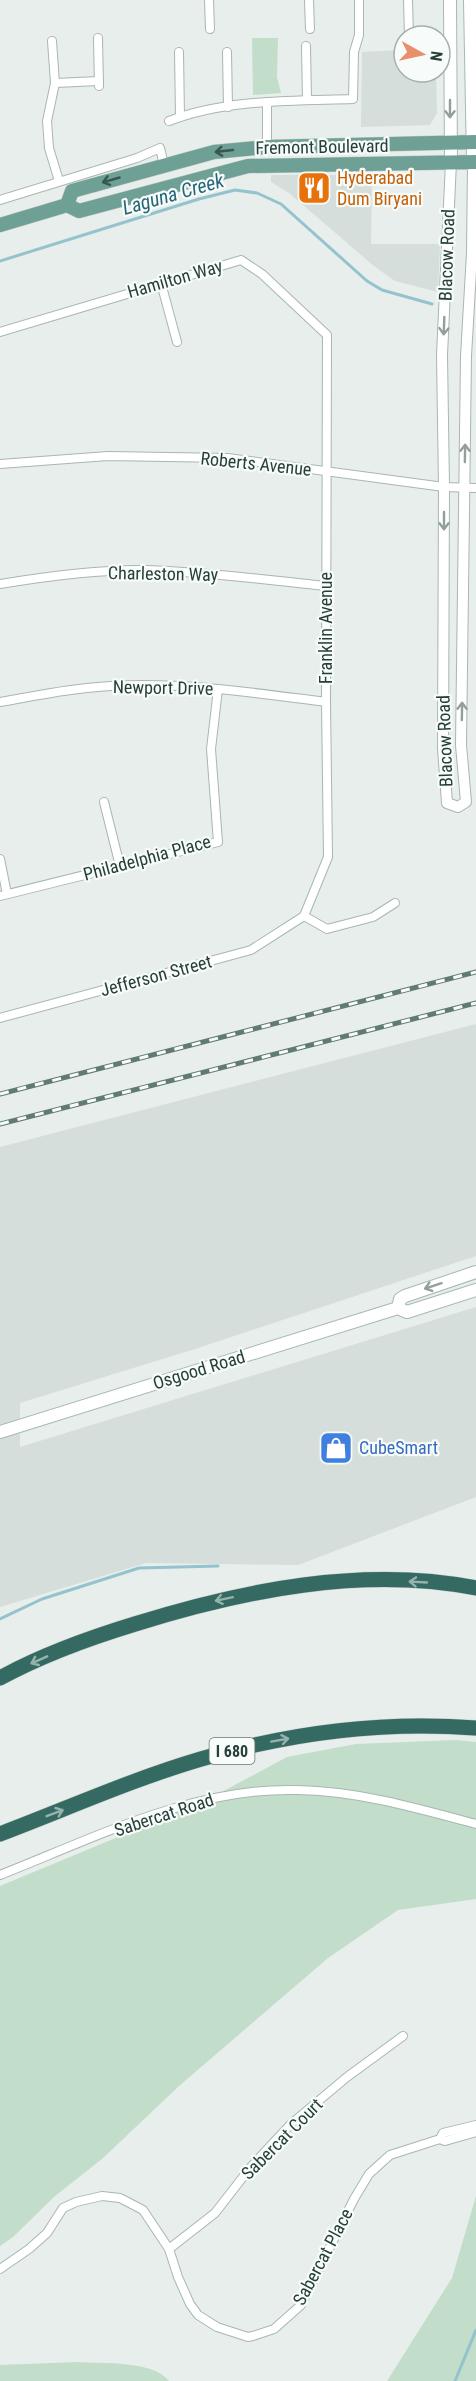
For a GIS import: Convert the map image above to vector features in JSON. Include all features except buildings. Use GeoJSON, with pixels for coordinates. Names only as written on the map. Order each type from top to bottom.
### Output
{"type":"FeatureCollection","features":[{"type":"Feature","properties":{"kind":"highway"},"geometry":{"type":"LineString","coordinates":[[0,1678],[110,1632],[221,1599],[278,1588],[385,1580],[476,1588]]}},
{"type":"Feature","properties":{"kind":"highway","name":"I 680"},"geometry":{"type":"LineString","coordinates":[[0,1834],[199,1759],[255,1745],[365,1728],[418,1726],[476,1728]]}},
{"type":"Feature","properties":{"kind":"main road","name":"Blacow Road"},"geometry":{"type":"LineString","coordinates":[[450,0],[451,162]]}},
{"type":"Feature","properties":{"kind":"main road","name":"Blacow Road"},"geometry":{"type":"LineString","coordinates":[[470,0],[474,162]]}},
{"type":"Feature","properties":{"kind":"main road","name":"Fremont Boulevard"},"geometry":{"type":"LineString","coordinates":[[68,204],[72,191],[214,153],[267,147],[475,142]]}},
{"type":"Feature","properties":{"kind":"main road","name":"Fremont Boulevard"},"geometry":{"type":"LineString","coordinates":[[0,225],[68,204],[79,211],[248,166],[474,162]]}},
{"type":"Feature","properties":{"kind":"main road","name":"Osgood Road"},"geometry":{"type":"LineString","coordinates":[[398,1308],[400,1299],[405,1296],[476,1272]]}},
{"type":"Feature","properties":{"kind":"main road","name":"Osgood Road"},"geometry":{"type":"LineString","coordinates":[[0,1432],[398,1308],[406,1312],[476,1290]]}},
{"type":"Feature","properties":{"kind":"street"},"geometry":{"type":"LineString","coordinates":[[209,0],[210,29]]}},
{"type":"Feature","properties":{"kind":"street"},"geometry":{"type":"LineString","coordinates":[[309,0],[310,29]]}},
{"type":"Feature","properties":{"kind":"street"},"geometry":{"type":"LineString","coordinates":[[169,122],[180,117],[228,107],[267,102],[353,99],[354,52],[359,35],[358,0]]}},
{"type":"Feature","properties":{"kind":"street"},"geometry":{"type":"LineString","coordinates":[[408,0],[409,24]]}},
{"type":"Feature","properties":{"kind":"street"},"geometry":{"type":"LineString","coordinates":[[55,83],[99,83],[98,38]]}},
{"type":"Feature","properties":{"kind":"street"},"geometry":{"type":"LineString","coordinates":[[52,41],[55,83],[47,121],[49,148],[59,182]]}},
{"type":"Feature","properties":{"kind":"street"},"geometry":{"type":"LineString","coordinates":[[306,46],[307,100]]}},
{"type":"Feature","properties":{"kind":"street"},"geometry":{"type":"LineString","coordinates":[[178,52],[180,117]]}},
{"type":"Feature","properties":{"kind":"street"},"geometry":{"type":"LineString","coordinates":[[227,52],[228,107]]}},
{"type":"Feature","properties":{"kind":"street"},"geometry":{"type":"LineString","coordinates":[[267,102],[267,147]]}},
{"type":"Feature","properties":{"kind":"street"},"geometry":{"type":"LineString","coordinates":[[0,200],[137,158],[156,148],[160,148],[164,165]]}},
{"type":"Feature","properties":{"kind":"street","name":"Blacow Road"},"geometry":{"type":"LineString","coordinates":[[451,162],[442,355],[443,748],[447,802],[458,807],[466,802],[461,745],[464,488],[466,356],[474,253],[474,162]]}},
{"type":"Feature","properties":{"kind":"street","name":"Hamilton Way"},"geometry":{"type":"LineString","coordinates":[[0,332],[161,282],[241,260],[262,274],[327,335]]}},
{"type":"Feature","properties":{"kind":"street"},"geometry":{"type":"LineString","coordinates":[[161,282],[177,342]]}},
{"type":"Feature","properties":{"kind":"street","name":"Franklin Avenue"},"geometry":{"type":"LineString","coordinates":[[304,916],[328,857],[327,335]]}},
{"type":"Feature","properties":{"kind":"street","name":"Roberts Avenue"},"geometry":{"type":"LineString","coordinates":[[0,464],[108,456],[228,458],[444,487],[476,488]]}},
{"type":"Feature","properties":{"kind":"street","name":"Charleston Way"},"geometry":{"type":"LineString","coordinates":[[0,584],[64,574],[145,570],[213,574],[327,586]]}},
{"type":"Feature","properties":{"kind":"street","name":"Newport Drive"},"geometry":{"type":"LineString","coordinates":[[0,702],[88,688],[144,686],[218,689],[326,702]]}},
{"type":"Feature","properties":{"kind":"street","name":"Philadelphia Place"},"geometry":{"type":"LineString","coordinates":[[3,895],[218,842],[211,749],[218,689]]}},
{"type":"Feature","properties":{"kind":"street"},"geometry":{"type":"LineString","coordinates":[[104,802],[120,866]]}},
{"type":"Feature","properties":{"kind":"street"},"geometry":{"type":"LineString","coordinates":[[0,859],[3,895]]}},
{"type":"Feature","properties":{"kind":"street"},"geometry":{"type":"LineString","coordinates":[[304,916],[327,929],[373,917],[395,903]]}},
{"type":"Feature","properties":{"kind":"street","name":"Jefferson Street"},"geometry":{"type":"LineString","coordinates":[[0,1018],[251,950],[304,916]]}},
{"type":"Feature","properties":{"kind":"street","name":"Sabercat Road"},"geometry":{"type":"LineString","coordinates":[[0,1875],[188,1804],[259,1791],[337,1792],[411,1806],[476,1824]]}},
{"type":"Feature","properties":{"kind":"street","name":"Sabercat Court"},"geometry":{"type":"LineString","coordinates":[[169,2249],[214,2213],[250,2168],[291,2124],[347,2077],[403,2036]]}},
{"type":"Feature","properties":{"kind":"street","name":"Sabercat Place"},"geometry":{"type":"LineString","coordinates":[[440,2139],[443,2133],[476,2125]]}},
{"type":"Feature","properties":{"kind":"street","name":"Sabercat Place"},"geometry":{"type":"LineString","coordinates":[[0,2269],[29,2249],[47,2232],[63,2208],[76,2202],[102,2196],[120,2198],[143,2211],[169,2249],[178,2277],[190,2304],[198,2315],[217,2327],[248,2337],[274,2329],[301,2305],[354,2199],[369,2175],[390,2155],[440,2139],[446,2141],[476,2132]]}},
{"type":"Feature","properties":{"kind":"shaded area"},"geometry":{"type":"Polygon","coordinates":[[[392,51],[392,84],[436,84],[437,113],[430,125],[361,127],[362,52],[392,51]]]}},
{"type":"Feature","properties":{"kind":"shaded area"},"geometry":{"type":"Polygon","coordinates":[[[271,175],[372,175],[371,244],[440,244],[438,292],[395,281],[374,266],[289,193],[271,182],[271,175]]]}},
{"type":"Feature","properties":{"kind":"shaded area"},"geometry":{"type":"Polygon","coordinates":[[[476,1024],[476,1256],[198,1348],[20,1403],[20,1447],[476,1307],[476,1497],[298,1565],[146,1563],[0,1607],[0,1147],[476,1024]]]}},
{"type":"Feature","properties":{"kind":"green space"},"geometry":{"type":"Polygon","coordinates":[[[252,38],[278,38],[277,77],[281,93],[253,95],[252,38]]]}},
{"type":"Feature","properties":{"kind":"green space"},"geometry":{"type":"Polygon","coordinates":[[[456,1740],[476,1742],[476,1899],[398,1910],[328,1958],[179,2086],[102,2159],[55,2196],[13,2237],[0,2246],[0,1886],[205,1801],[287,1757],[356,1744],[456,1740]]]}},
{"type":"Feature","properties":{"kind":"green space"},"geometry":{"type":"Polygon","coordinates":[[[476,2196],[476,2381],[387,2381],[452,2278],[476,2196]]]}},
{"type":"Feature","properties":{"kind":"green space"},"geometry":{"type":"Polygon","coordinates":[[[78,2362],[140,2366],[161,2374],[169,2381],[0,2381],[0,2365],[78,2362]]]}},
{"type":"Feature","properties":{"kind":"waterway","name":"Laguna Creek"},"geometry":{"type":"LineString","coordinates":[[0,261],[235,190],[257,193],[281,204],[367,281],[382,290],[432,304]]}},
{"type":"Feature","properties":{"kind":"waterway"},"geometry":{"type":"LineString","coordinates":[[0,1619],[42,1599],[139,1568],[218,1566]]}},
{"type":"Feature","properties":{"kind":"waterway"},"geometry":{"type":"LineString","coordinates":[[455,2381],[476,2330]]}},
{"type":"Feature","properties":{"kind":"railway"},"geometry":{"type":"LineString","coordinates":[[0,1094],[476,972]]}},
{"type":"Feature","properties":{"kind":"railway"},"geometry":{"type":"LineString","coordinates":[[0,1124],[476,1003]]}},
{"type":"Feature","properties":{"kind":"place","name":"Hyderabad Dum Biryani"},"geometry":{"type":"Point","coordinates":[314,188]}},
{"type":"Feature","properties":{"kind":"place","name":"CubeSmart"},"geometry":{"type":"Point","coordinates":[336,1448]}}]}
